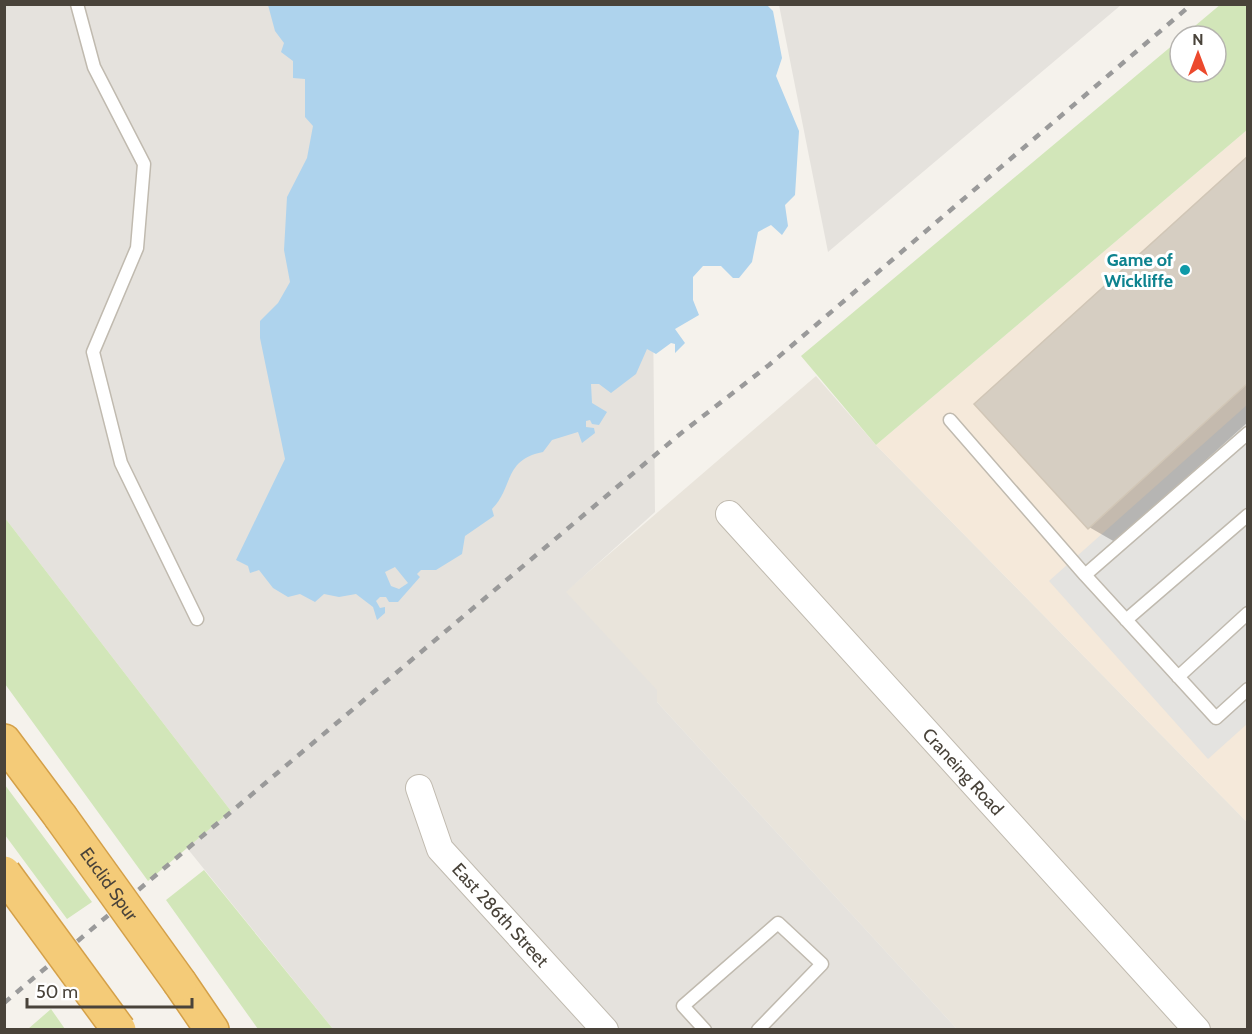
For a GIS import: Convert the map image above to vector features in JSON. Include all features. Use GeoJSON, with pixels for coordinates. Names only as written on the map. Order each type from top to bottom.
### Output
{"type":"FeatureCollection","features":[{"type":"Feature","properties":{"kind":"highway","name":"Euclid Spur"},"geometry":{"type":"LineString","coordinates":[[4,741],[212,1029]]}},
{"type":"Feature","properties":{"kind":"highway"},"geometry":{"type":"LineString","coordinates":[[4,873],[119,1029]]}},
{"type":"Feature","properties":{"kind":"street","name":"Craneing Road"},"geometry":{"type":"LineString","coordinates":[[729,514],[1197,1029]]}},
{"type":"Feature","properties":{"kind":"street","name":"East 286th Street"},"geometry":{"type":"LineString","coordinates":[[419,788],[440,849],[606,1029]]}},
{"type":"Feature","properties":{"kind":"lane"},"geometry":{"type":"LineString","coordinates":[[77,4],[94,67],[144,164],[137,248],[93,352],[121,463],[197,619]]}},
{"type":"Feature","properties":{"kind":"lane"},"geometry":{"type":"LineString","coordinates":[[950,420],[1085,575],[1216,718],[1248,689]]}},
{"type":"Feature","properties":{"kind":"lane"},"geometry":{"type":"LineString","coordinates":[[1085,575],[1248,433]]}},
{"type":"Feature","properties":{"kind":"lane"},"geometry":{"type":"LineString","coordinates":[[1126,620],[1248,515]]}},
{"type":"Feature","properties":{"kind":"lane"},"geometry":{"type":"LineString","coordinates":[[1179,677],[1248,614]]}},
{"type":"Feature","properties":{"kind":"lane"},"geometry":{"type":"LineString","coordinates":[[705,1029],[683,1006],[778,923],[822,964],[758,1029]]}},
{"type":"Feature","properties":{"kind":"shaded area"},"geometry":{"type":"Polygon","coordinates":[[[779,4],[1121,5],[828,252],[779,4]]]}},
{"type":"Feature","properties":{"kind":"shaded area"},"geometry":{"type":"Polygon","coordinates":[[[5,5],[650,5],[655,512],[566,592],[657,690],[657,702],[957,1029],[333,1029],[187,848],[231,811],[5,518],[5,5]]]}},
{"type":"Feature","properties":{"kind":"shaded area"},"geometry":{"type":"Polygon","coordinates":[[[1247,130],[1247,822],[876,445],[1247,130]]]}},
{"type":"Feature","properties":{"kind":"shaded area"},"geometry":{"type":"Polygon","coordinates":[[[816,376],[876,445],[1247,822],[1247,1029],[957,1029],[657,702],[565,592],[816,376]]]}},
{"type":"Feature","properties":{"kind":"shaded area"},"geometry":{"type":"Polygon","coordinates":[[[1247,405],[1247,724],[1208,759],[1049,581],[1247,405]]]}},
{"type":"Feature","properties":{"kind":"green space"},"geometry":{"type":"Polygon","coordinates":[[[1221,4],[1247,5],[1247,130],[876,445],[801,356],[1168,49],[1168,84],[1228,84],[1228,24],[1197,24],[1221,4]]]}},
{"type":"Feature","properties":{"kind":"green space"},"geometry":{"type":"Polygon","coordinates":[[[5,518],[231,811],[148,881],[5,684],[5,518]]]}},
{"type":"Feature","properties":{"kind":"green space"},"geometry":{"type":"Polygon","coordinates":[[[5,785],[92,902],[67,919],[5,835],[5,785]]]}},
{"type":"Feature","properties":{"kind":"green space"},"geometry":{"type":"Polygon","coordinates":[[[204,870],[333,1029],[258,1029],[166,900],[204,870]]]}},
{"type":"Feature","properties":{"kind":"green space"},"geometry":{"type":"Polygon","coordinates":[[[51,1009],[65,1029],[28,1029],[51,1009]]]}},
{"type":"Feature","properties":{"kind":"water"},"geometry":{"type":"Polygon","coordinates":[[[268,5],[767,5],[773,11],[782,58],[776,76],[799,131],[795,195],[785,205],[788,226],[782,235],[771,225],[758,232],[752,262],[739,278],[733,278],[721,266],[703,266],[693,277],[693,300],[699,315],[675,329],[685,343],[675,353],[675,344],[671,343],[656,354],[647,349],[636,374],[611,393],[599,384],[591,384],[592,403],[607,412],[599,425],[592,424],[590,420],[586,421],[586,427],[594,428],[595,433],[582,443],[578,432],[552,440],[543,452],[521,461],[511,475],[499,501],[492,509],[494,516],[465,536],[462,554],[436,570],[421,570],[417,574],[420,577],[398,602],[389,602],[386,597],[380,597],[376,601],[380,608],[385,607],[385,613],[377,620],[373,607],[356,594],[339,597],[324,594],[315,602],[300,594],[288,597],[273,588],[259,570],[250,573],[248,566],[236,560],[285,459],[260,338],[260,321],[278,303],[290,282],[284,250],[287,197],[307,158],[313,126],[305,117],[305,79],[293,78],[293,61],[281,52],[284,43],[275,31],[268,5]],[[395,567],[385,572],[391,586],[399,589],[408,583],[395,567]]]}},
{"type":"Feature","properties":{"kind":"building","name":"Game of Wickliffe"},"geometry":{"type":"Polygon","coordinates":[[[1248,156],[1248,383],[1088,529],[974,404],[1248,156]]]}},
{"type":"Feature","properties":{"kind":"railway"},"geometry":{"type":"LineString","coordinates":[[4,1003],[680,434],[769,365],[1192,4]]}},
{"type":"Feature","properties":{"kind":"place","name":"Game of Wickliffe"},"geometry":{"type":"Point","coordinates":[1185,270]}}]}
